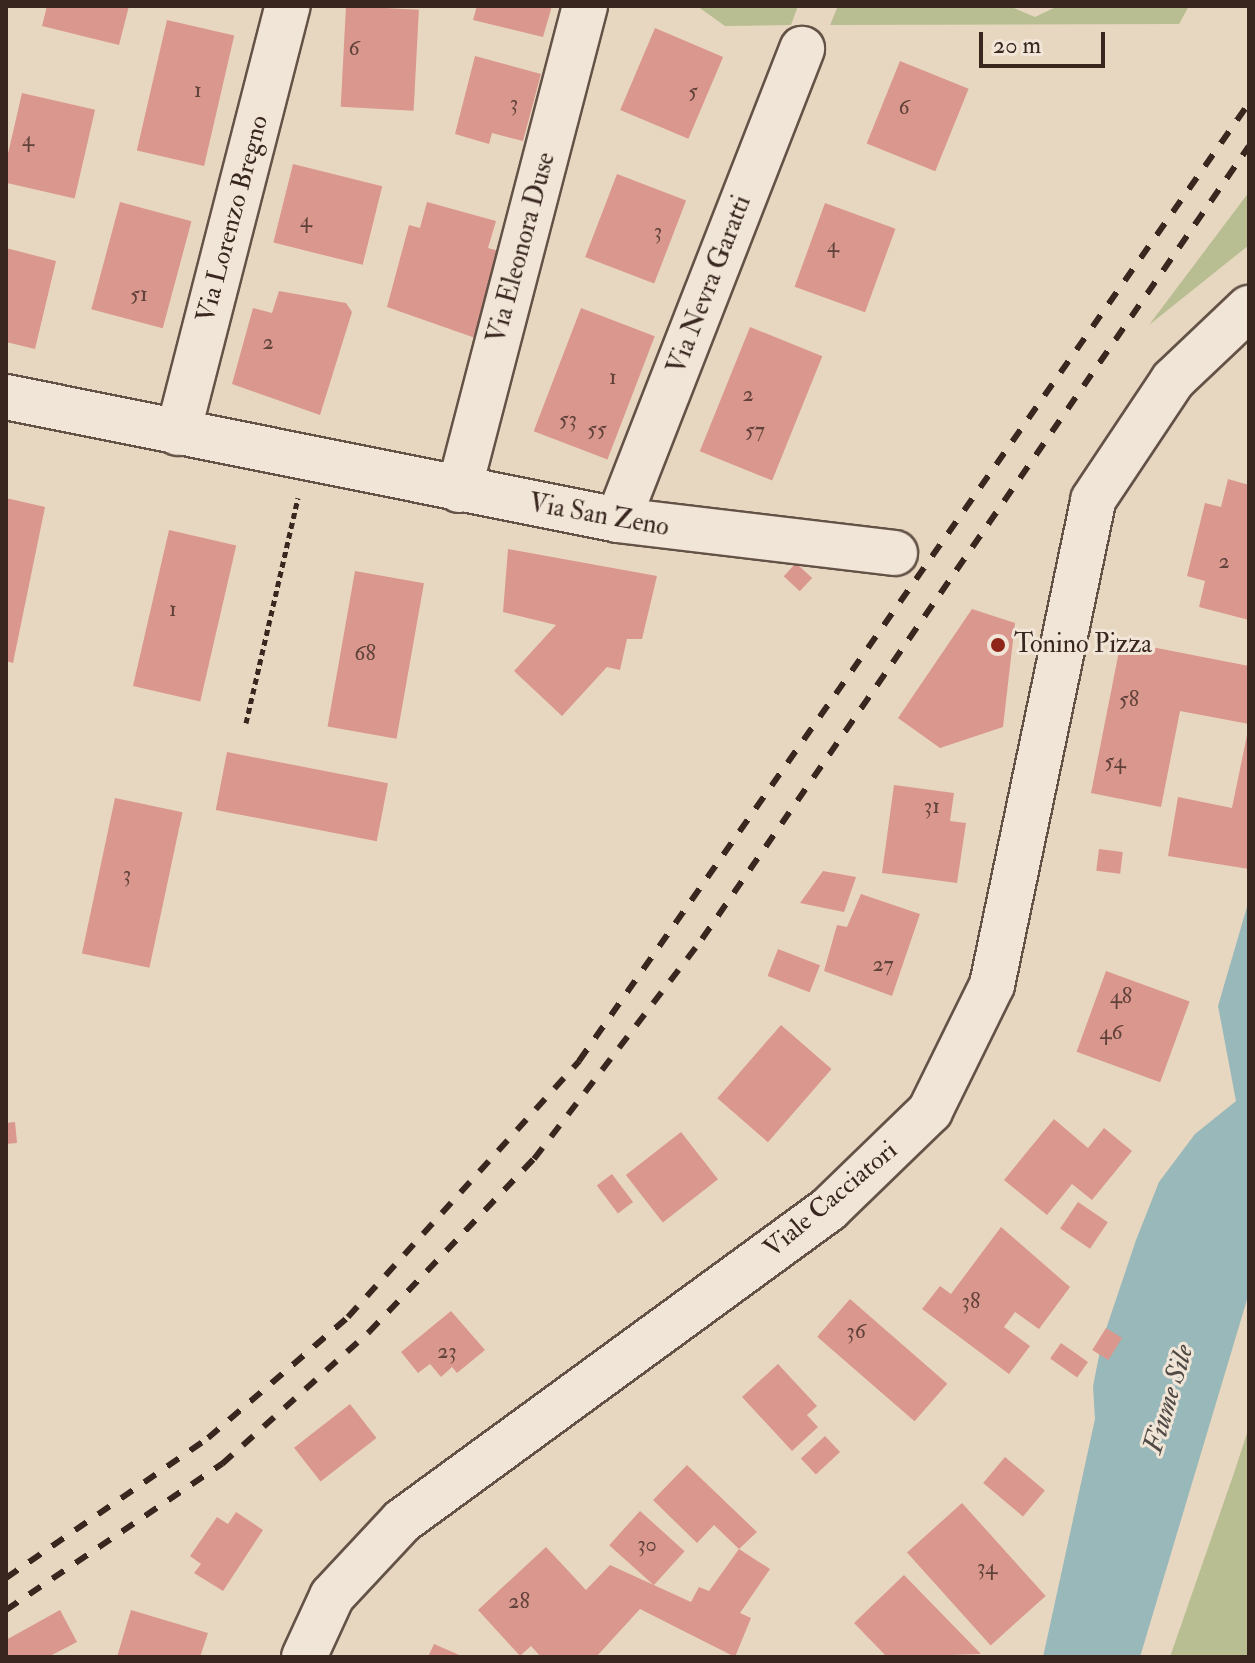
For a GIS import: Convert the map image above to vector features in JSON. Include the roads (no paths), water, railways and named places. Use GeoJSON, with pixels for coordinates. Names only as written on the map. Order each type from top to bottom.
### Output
{"type":"FeatureCollection","features":[{"type":"Feature","properties":{"kind":"street","name":"Via Lorenzo Bregno"},"geometry":{"type":"LineString","coordinates":[[178,433],[288,6]]}},
{"type":"Feature","properties":{"kind":"street","name":"Via Eleonora Duse"},"geometry":{"type":"LineString","coordinates":[[459,490],[585,6]]}},
{"type":"Feature","properties":{"kind":"street","name":"Via Nevra Garatti"},"geometry":{"type":"LineString","coordinates":[[618,520],[802,49]]}},
{"type":"Feature","properties":{"kind":"street","name":"Viale Cacciatori"},"geometry":{"type":"LineString","coordinates":[[304,1657],[332,1596],[402,1521],[829,1209],[930,1111],[992,985],[1093,500],[1173,380],[1249,308]]}},
{"type":"Feature","properties":{"kind":"street","name":"Via San Zeno"},"geometry":{"type":"LineString","coordinates":[[6,397],[618,520],[895,553]]}},
{"type":"Feature","properties":{"kind":"water","name":"Fiume Sile"},"geometry":{"type":"Polygon","coordinates":[[[1249,900],[1249,1293],[1140,1657],[1043,1657],[1095,1419],[1093,1386],[1102,1341],[1136,1240],[1159,1182],[1195,1134],[1236,1101],[1218,1006],[1249,900]]]}},
{"type":"Feature","properties":{"kind":"railway"},"geometry":{"type":"LineString","coordinates":[[6,1578],[208,1438],[348,1317],[579,1061],[1249,103]]}},
{"type":"Feature","properties":{"kind":"railway"},"geometry":{"type":"LineString","coordinates":[[6,1610],[222,1464],[369,1332],[534,1159],[702,939],[1249,146]]}},
{"type":"Feature","properties":{"kind":"place","name":"Tonino Pizza"},"geometry":{"type":"Point","coordinates":[998,645]}}]}
